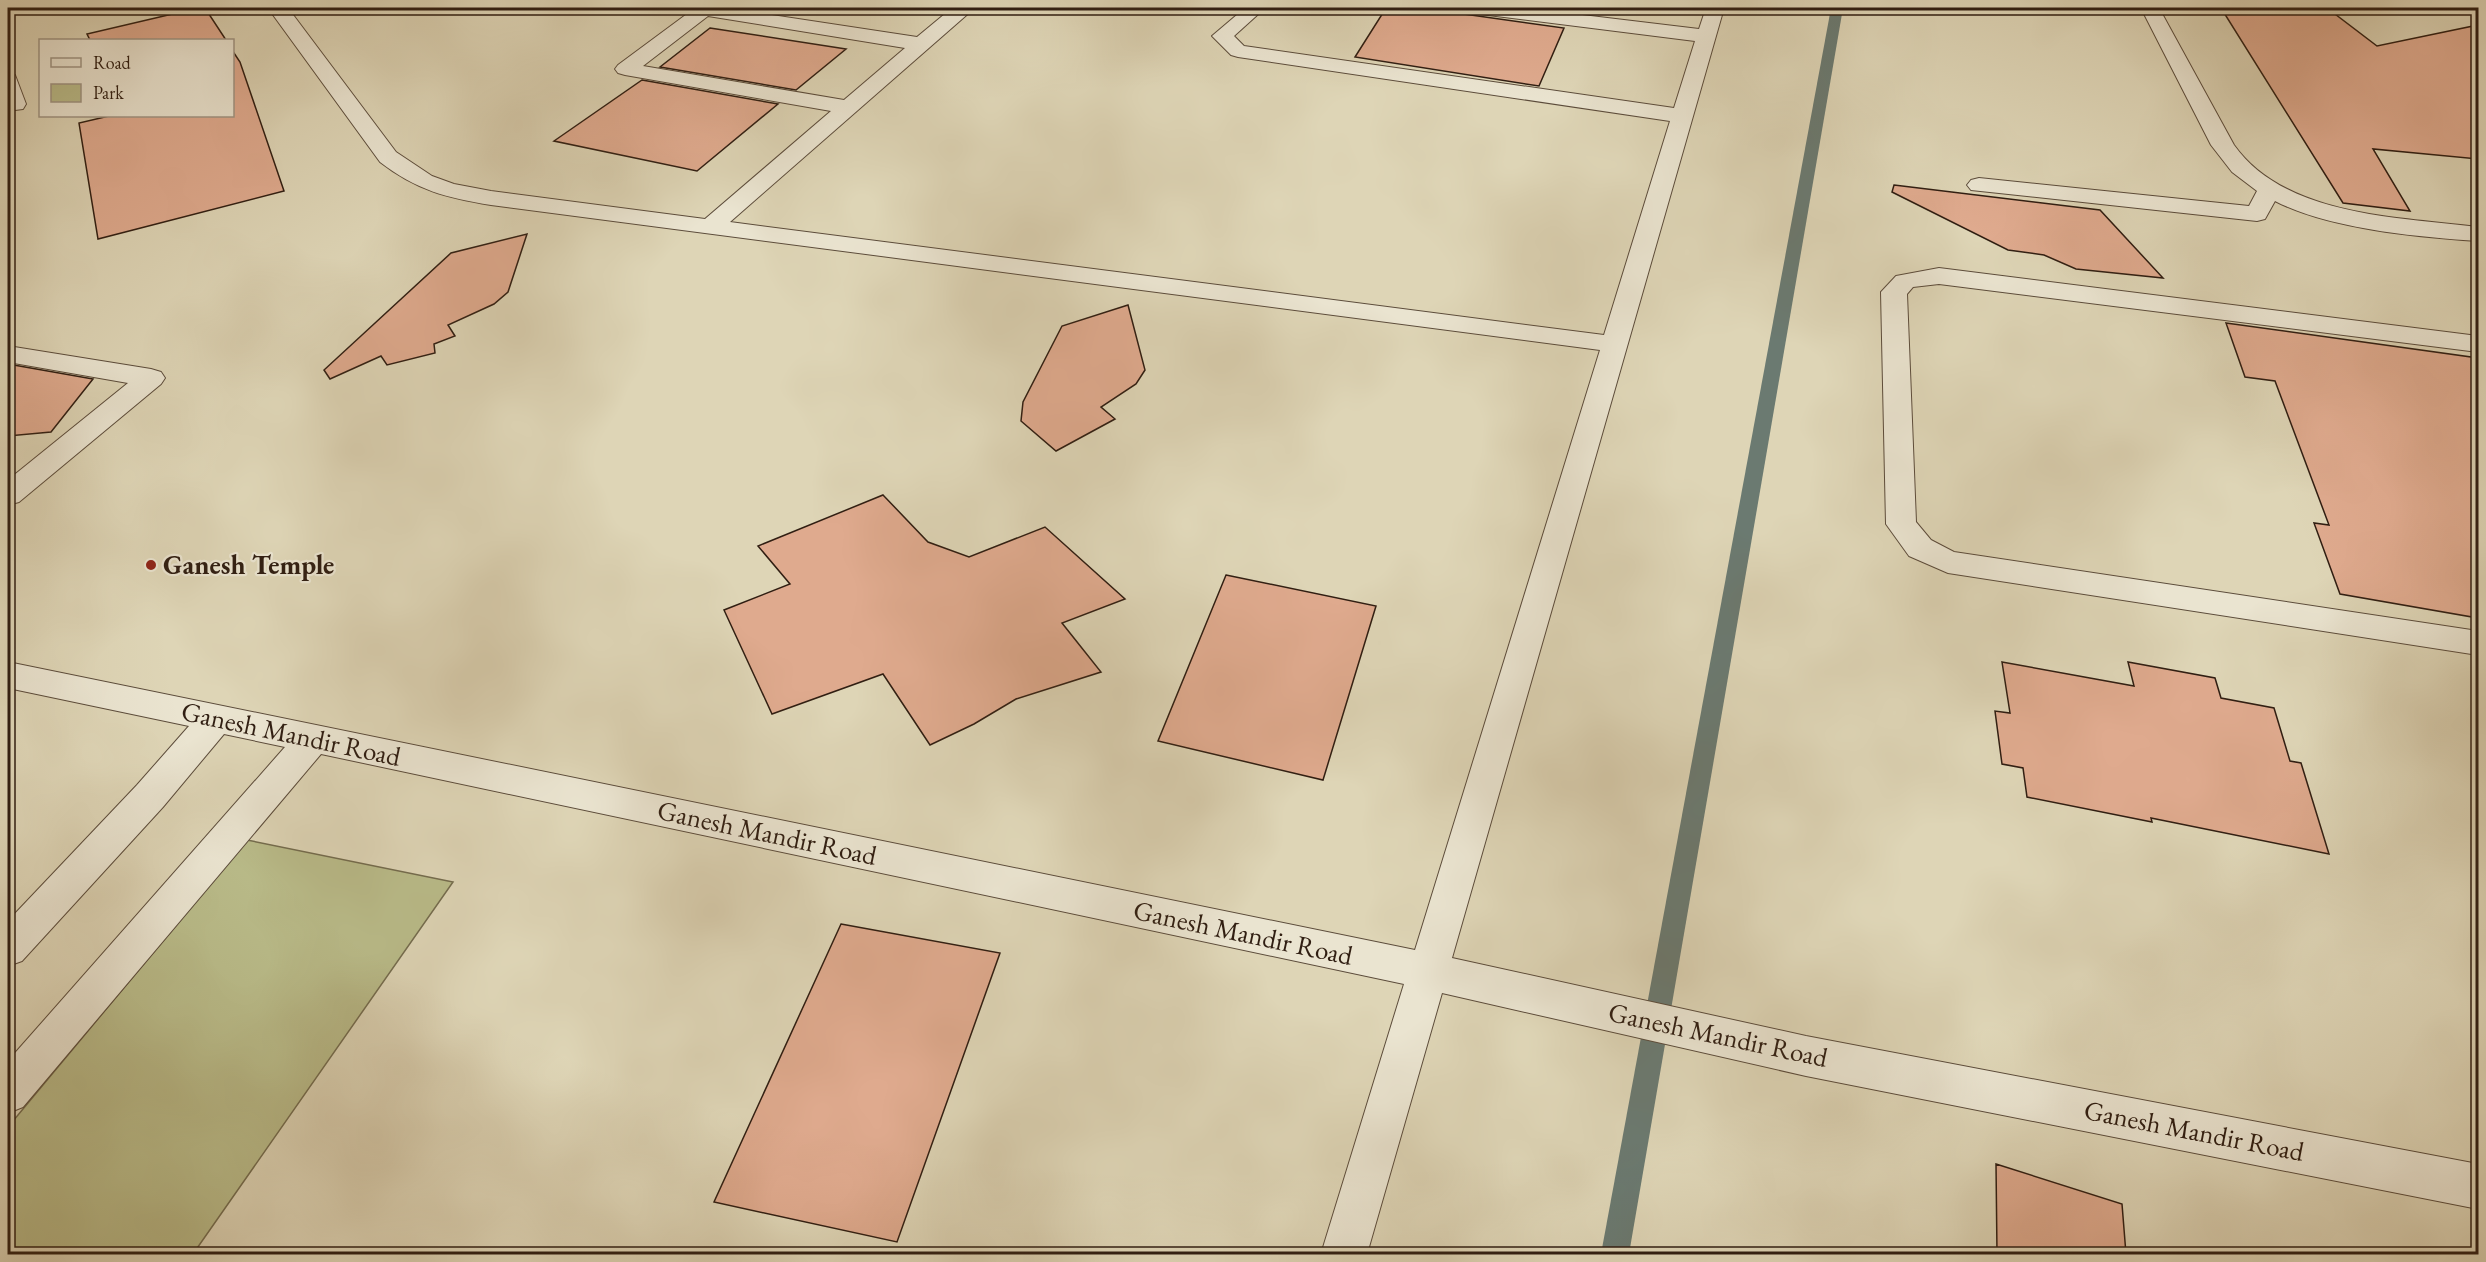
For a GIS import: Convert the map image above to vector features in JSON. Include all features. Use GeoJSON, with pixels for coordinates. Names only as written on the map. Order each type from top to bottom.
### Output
{"type":"FeatureCollection","features":[{"type":"Feature","properties":{"kind":"street"},"geometry":{"type":"LineString","coordinates":[[278,8],[388,157],[418,180],[432,187],[459,193],[1615,344]]}},
{"type":"Feature","properties":{"kind":"street"},"geometry":{"type":"LineString","coordinates":[[711,226],[844,97],[920,44],[963,8]]}},
{"type":"Feature","properties":{"kind":"street"},"geometry":{"type":"LineString","coordinates":[[1256,8],[1222,36],[1238,51],[1683,116]]}},
{"type":"Feature","properties":{"kind":"street"},"geometry":{"type":"LineString","coordinates":[[1344,1254],[1711,22],[1480,8]]}},
{"type":"Feature","properties":{"kind":"street"},"geometry":{"type":"LineString","coordinates":[[2150,8],[2223,146],[2239,167],[2269,190],[2301,205],[2382,222],[2478,234]]}},
{"type":"Feature","properties":{"kind":"street"},"geometry":{"type":"LineString","coordinates":[[844,97],[823,103],[625,69],[704,10],[920,44]]}},
{"type":"Feature","properties":{"kind":"street"},"geometry":{"type":"LineString","coordinates":[[876,56],[894,40]]}},
{"type":"Feature","properties":{"kind":"street"},"geometry":{"type":"LineString","coordinates":[[8,79],[15,104]]}},
{"type":"Feature","properties":{"kind":"street"},"geometry":{"type":"LineString","coordinates":[[1979,185],[2257,214],[2269,190]]}},
{"type":"Feature","properties":{"kind":"street"},"geometry":{"type":"LineString","coordinates":[[2478,344],[1939,276],[1905,281],[1894,292],[1901,524],[1920,548],[1948,562],[2478,643]]}},
{"type":"Feature","properties":{"kind":"street"},"geometry":{"type":"LineString","coordinates":[[8,354],[151,378],[8,495]]}},
{"type":"Feature","properties":{"kind":"street","name":"Ganesh Mandir Road"},"geometry":{"type":"LineString","coordinates":[[8,675],[1428,971],[1806,1056],[2478,1187]]}},
{"type":"Feature","properties":{"kind":"street"},"geometry":{"type":"LineString","coordinates":[[8,948],[150,796],[216,719]]}},
{"type":"Feature","properties":{"kind":"street"},"geometry":{"type":"LineString","coordinates":[[8,1092],[314,738]]}},
{"type":"Feature","properties":{"kind":"green space"},"geometry":{"type":"Polygon","coordinates":[[[247,840],[453,882],[193,1254],[8,1254],[8,1127],[247,840]]]}},
{"type":"Feature","properties":{"kind":"building"},"geometry":{"type":"Polygon","coordinates":[[[205,8],[225,39],[90,39],[87,34],[205,8]]]}},
{"type":"Feature","properties":{"kind":"building"},"geometry":{"type":"Polygon","coordinates":[[[1386,8],[1421,8],[1564,28],[1539,86],[1355,57],[1386,8]]]}},
{"type":"Feature","properties":{"kind":"building"},"geometry":{"type":"Polygon","coordinates":[[[2221,8],[2327,8],[2377,46],[2478,25],[2478,159],[2373,149],[2410,211],[2343,203],[2221,8]]]}},
{"type":"Feature","properties":{"kind":"building"},"geometry":{"type":"Polygon","coordinates":[[[710,28],[846,49],[796,90],[660,67],[710,28]]]}},
{"type":"Feature","properties":{"kind":"building"},"geometry":{"type":"Polygon","coordinates":[[[234,53],[240,62],[284,191],[98,239],[79,123],[105,117],[234,117],[234,53]]]}},
{"type":"Feature","properties":{"kind":"building"},"geometry":{"type":"Polygon","coordinates":[[[642,80],[778,104],[697,171],[554,141],[642,80]]]}},
{"type":"Feature","properties":{"kind":"building"},"geometry":{"type":"Polygon","coordinates":[[[1894,185],[2100,210],[2163,278],[2076,269],[2044,255],[2008,250],[1892,192],[1894,185]]]}},
{"type":"Feature","properties":{"kind":"building"},"geometry":{"type":"Polygon","coordinates":[[[527,234],[508,292],[494,304],[448,325],[455,336],[434,344],[435,353],[387,365],[381,356],[330,379],[324,370],[451,253],[527,234]]]}},
{"type":"Feature","properties":{"kind":"building"},"geometry":{"type":"Polygon","coordinates":[[[1128,305],[1145,370],[1136,384],[1101,407],[1115,419],[1056,451],[1021,421],[1023,402],[1062,326],[1128,305]]]}},
{"type":"Feature","properties":{"kind":"building"},"geometry":{"type":"Polygon","coordinates":[[[2226,323],[2478,358],[2478,618],[2340,594],[2314,523],[2329,525],[2275,381],[2245,377],[2226,323]]]}},
{"type":"Feature","properties":{"kind":"building"},"geometry":{"type":"Polygon","coordinates":[[[8,364],[93,379],[51,432],[8,436],[8,364]]]}},
{"type":"Feature","properties":{"kind":"building"},"geometry":{"type":"Polygon","coordinates":[[[883,495],[928,542],[969,557],[1045,527],[1125,599],[1062,623],[1101,672],[1016,699],[974,724],[930,745],[883,674],[772,714],[724,610],[790,584],[758,546],[883,495]]]}},
{"type":"Feature","properties":{"kind":"building"},"geometry":{"type":"Polygon","coordinates":[[[1226,575],[1376,606],[1323,780],[1158,741],[1226,575]]]}},
{"type":"Feature","properties":{"kind":"building"},"geometry":{"type":"Polygon","coordinates":[[[2002,662],[2134,686],[2128,662],[2215,678],[2221,698],[2274,708],[2290,761],[2301,763],[2329,854],[2151,818],[2152,822],[2027,797],[2023,768],[2002,764],[1995,711],[2010,713],[2002,662]]]}},
{"type":"Feature","properties":{"kind":"building"},"geometry":{"type":"Polygon","coordinates":[[[841,924],[1000,953],[897,1242],[714,1202],[841,924]]]}},
{"type":"Feature","properties":{"kind":"building"},"geometry":{"type":"Polygon","coordinates":[[[1996,1164],[2122,1204],[2126,1254],[1997,1254],[1996,1164]]]}},
{"type":"Feature","properties":{"kind":"waterway"},"geometry":{"type":"LineString","coordinates":[[1615,1254],[1837,8]]}},
{"type":"Feature","properties":{"kind":"place","name":"Ganesh Temple"},"geometry":{"type":"Point","coordinates":[151,565]}}]}
